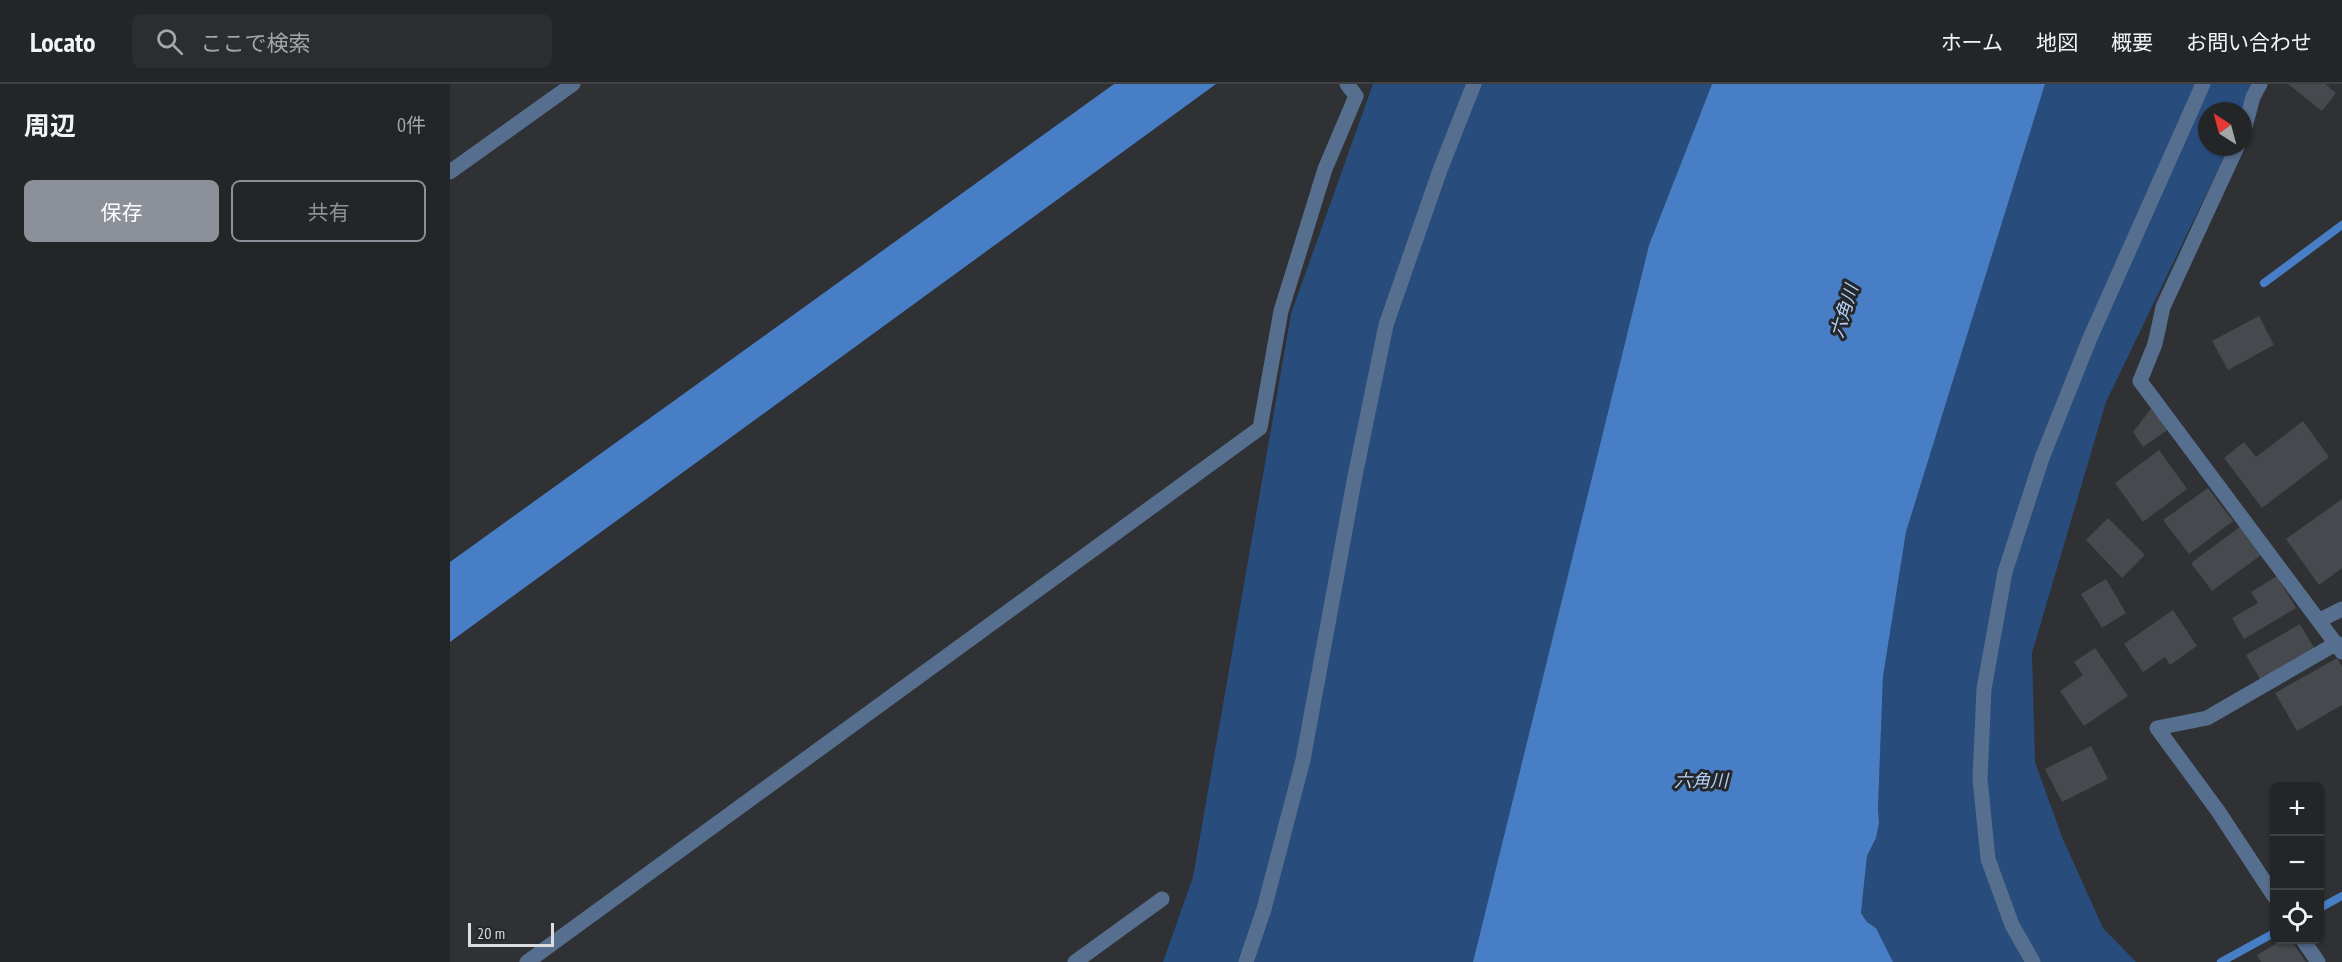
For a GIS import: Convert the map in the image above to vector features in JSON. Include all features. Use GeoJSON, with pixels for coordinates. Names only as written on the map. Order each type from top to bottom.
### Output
{"type":"FeatureCollection","features":[{"type":"Feature","properties":{"kind":"street"},"geometry":{"type":"LineString","coordinates":[[450,172],[573,84]]}},
{"type":"Feature","properties":{"kind":"street"},"geometry":{"type":"LineString","coordinates":[[527,962],[1260,428],[1281,311],[1325,169],[1356,96],[1347,84]]}},
{"type":"Feature","properties":{"kind":"street"},"geometry":{"type":"LineString","coordinates":[[1246,962],[1264,909],[1303,760],[1355,476],[1386,325],[1440,170],[1474,84]]}},
{"type":"Feature","properties":{"kind":"street"},"geometry":{"type":"LineString","coordinates":[[2032,962],[2012,925],[1988,859],[1980,780],[1984,689],[2005,572],[2046,447],[2095,328],[2204,84]]}},
{"type":"Feature","properties":{"kind":"street"},"geometry":{"type":"LineString","coordinates":[[2252,102],[2260,84]]}},
{"type":"Feature","properties":{"kind":"street"},"geometry":{"type":"LineString","coordinates":[[2233,156],[2163,307],[2155,344],[2140,381],[2339,648],[2207,718],[2157,728],[2218,811],[2270,890]]}},
{"type":"Feature","properties":{"kind":"street"},"geometry":{"type":"LineString","coordinates":[[2320,620],[2342,609]]}},
{"type":"Feature","properties":{"kind":"street"},"geometry":{"type":"LineString","coordinates":[[1075,962],[1162,899]]}},
{"type":"Feature","properties":{"kind":"street"},"geometry":{"type":"LineString","coordinates":[[2306,944],[2318,962]]}},
{"type":"Feature","properties":{"kind":"shaded area"},"geometry":{"type":"Polygon","coordinates":[[[1373,84],[1712,84],[1649,245],[1473,962],[1163,962],[1193,877],[1291,314],[1373,84]]]}},
{"type":"Feature","properties":{"kind":"shaded area"},"geometry":{"type":"Polygon","coordinates":[[[2045,84],[2259,84],[2248,102],[2198,102],[2198,156],[2225,156],[2106,402],[2032,653],[2035,762],[2062,837],[2103,928],[2136,962],[1893,962],[1876,928],[1867,922],[1861,913],[1867,856],[1876,838],[1879,823],[1883,677],[1906,532],[2045,84]]]}},
{"type":"Feature","properties":{"kind":"water"},"geometry":{"type":"Polygon","coordinates":[[[1114,84],[1216,84],[450,642],[450,562],[1114,84]]]}},
{"type":"Feature","properties":{"kind":"water","name":"六角川"},"geometry":{"type":"Polygon","coordinates":[[[1712,84],[2045,84],[1906,532],[1883,677],[1879,823],[1876,838],[1867,856],[1861,913],[1867,922],[1876,928],[1893,962],[1473,962],[1649,245],[1712,84]]]}},
{"type":"Feature","properties":{"kind":"building"},"geometry":{"type":"Polygon","coordinates":[[[2288,84],[2325,84],[2336,93],[2322,111],[2288,84]]]}},
{"type":"Feature","properties":{"kind":"building"},"geometry":{"type":"Polygon","coordinates":[[[2259,316],[2274,345],[2228,370],[2212,341],[2259,316]]]}},
{"type":"Feature","properties":{"kind":"building"},"geometry":{"type":"Polygon","coordinates":[[[2153,406],[2169,429],[2143,447],[2133,432],[2153,406]]]}},
{"type":"Feature","properties":{"kind":"building"},"geometry":{"type":"Polygon","coordinates":[[[2303,421],[2329,457],[2262,508],[2224,458],[2244,442],[2256,457],[2303,421]]]}},
{"type":"Feature","properties":{"kind":"building"},"geometry":{"type":"Polygon","coordinates":[[[2159,450],[2187,489],[2143,522],[2115,483],[2159,450]]]}},
{"type":"Feature","properties":{"kind":"building"},"geometry":{"type":"Polygon","coordinates":[[[2208,488],[2233,521],[2189,554],[2163,520],[2208,488]]]}},
{"type":"Feature","properties":{"kind":"building"},"geometry":{"type":"Polygon","coordinates":[[[2342,499],[2342,568],[2319,585],[2286,539],[2342,499]]]}},
{"type":"Feature","properties":{"kind":"building"},"geometry":{"type":"Polygon","coordinates":[[[2108,518],[2145,555],[2122,578],[2086,540],[2108,518]]]}},
{"type":"Feature","properties":{"kind":"building"},"geometry":{"type":"Polygon","coordinates":[[[2241,526],[2261,555],[2212,591],[2191,563],[2241,526]]]}},
{"type":"Feature","properties":{"kind":"building"},"geometry":{"type":"Polygon","coordinates":[[[2277,576],[2296,608],[2244,639],[2232,618],[2258,603],[2251,592],[2277,576]]]}},
{"type":"Feature","properties":{"kind":"building"},"geometry":{"type":"Polygon","coordinates":[[[2106,579],[2126,613],[2102,628],[2081,594],[2106,579]]]}},
{"type":"Feature","properties":{"kind":"building"},"geometry":{"type":"Polygon","coordinates":[[[2173,610],[2197,646],[2170,665],[2165,657],[2143,672],[2124,644],[2173,610]]]}},
{"type":"Feature","properties":{"kind":"building"},"geometry":{"type":"Polygon","coordinates":[[[2300,624],[2314,648],[2260,679],[2246,655],[2300,624]]]}},
{"type":"Feature","properties":{"kind":"building"},"geometry":{"type":"Polygon","coordinates":[[[2095,648],[2128,696],[2084,726],[2060,691],[2083,675],[2074,662],[2095,648]]]}},
{"type":"Feature","properties":{"kind":"building"},"geometry":{"type":"Polygon","coordinates":[[[2337,658],[2342,667],[2342,705],[2297,731],[2275,693],[2337,658]]]}},
{"type":"Feature","properties":{"kind":"building"},"geometry":{"type":"Polygon","coordinates":[[[2091,746],[2108,779],[2062,802],[2045,769],[2091,746]]]}},
{"type":"Feature","properties":{"kind":"building"},"geometry":{"type":"Polygon","coordinates":[[[2275,944],[2294,944],[2306,962],[2261,962],[2257,955],[2275,944]]]}},
{"type":"Feature","properties":{"kind":"waterway"},"geometry":{"type":"LineString","coordinates":[[2264,283],[2342,225]]}},
{"type":"Feature","properties":{"kind":"waterway"},"geometry":{"type":"LineString","coordinates":[[2324,906],[2342,896]]}},
{"type":"Feature","properties":{"kind":"waterway"},"geometry":{"type":"LineString","coordinates":[[2221,962],[2270,935]]}}]}
